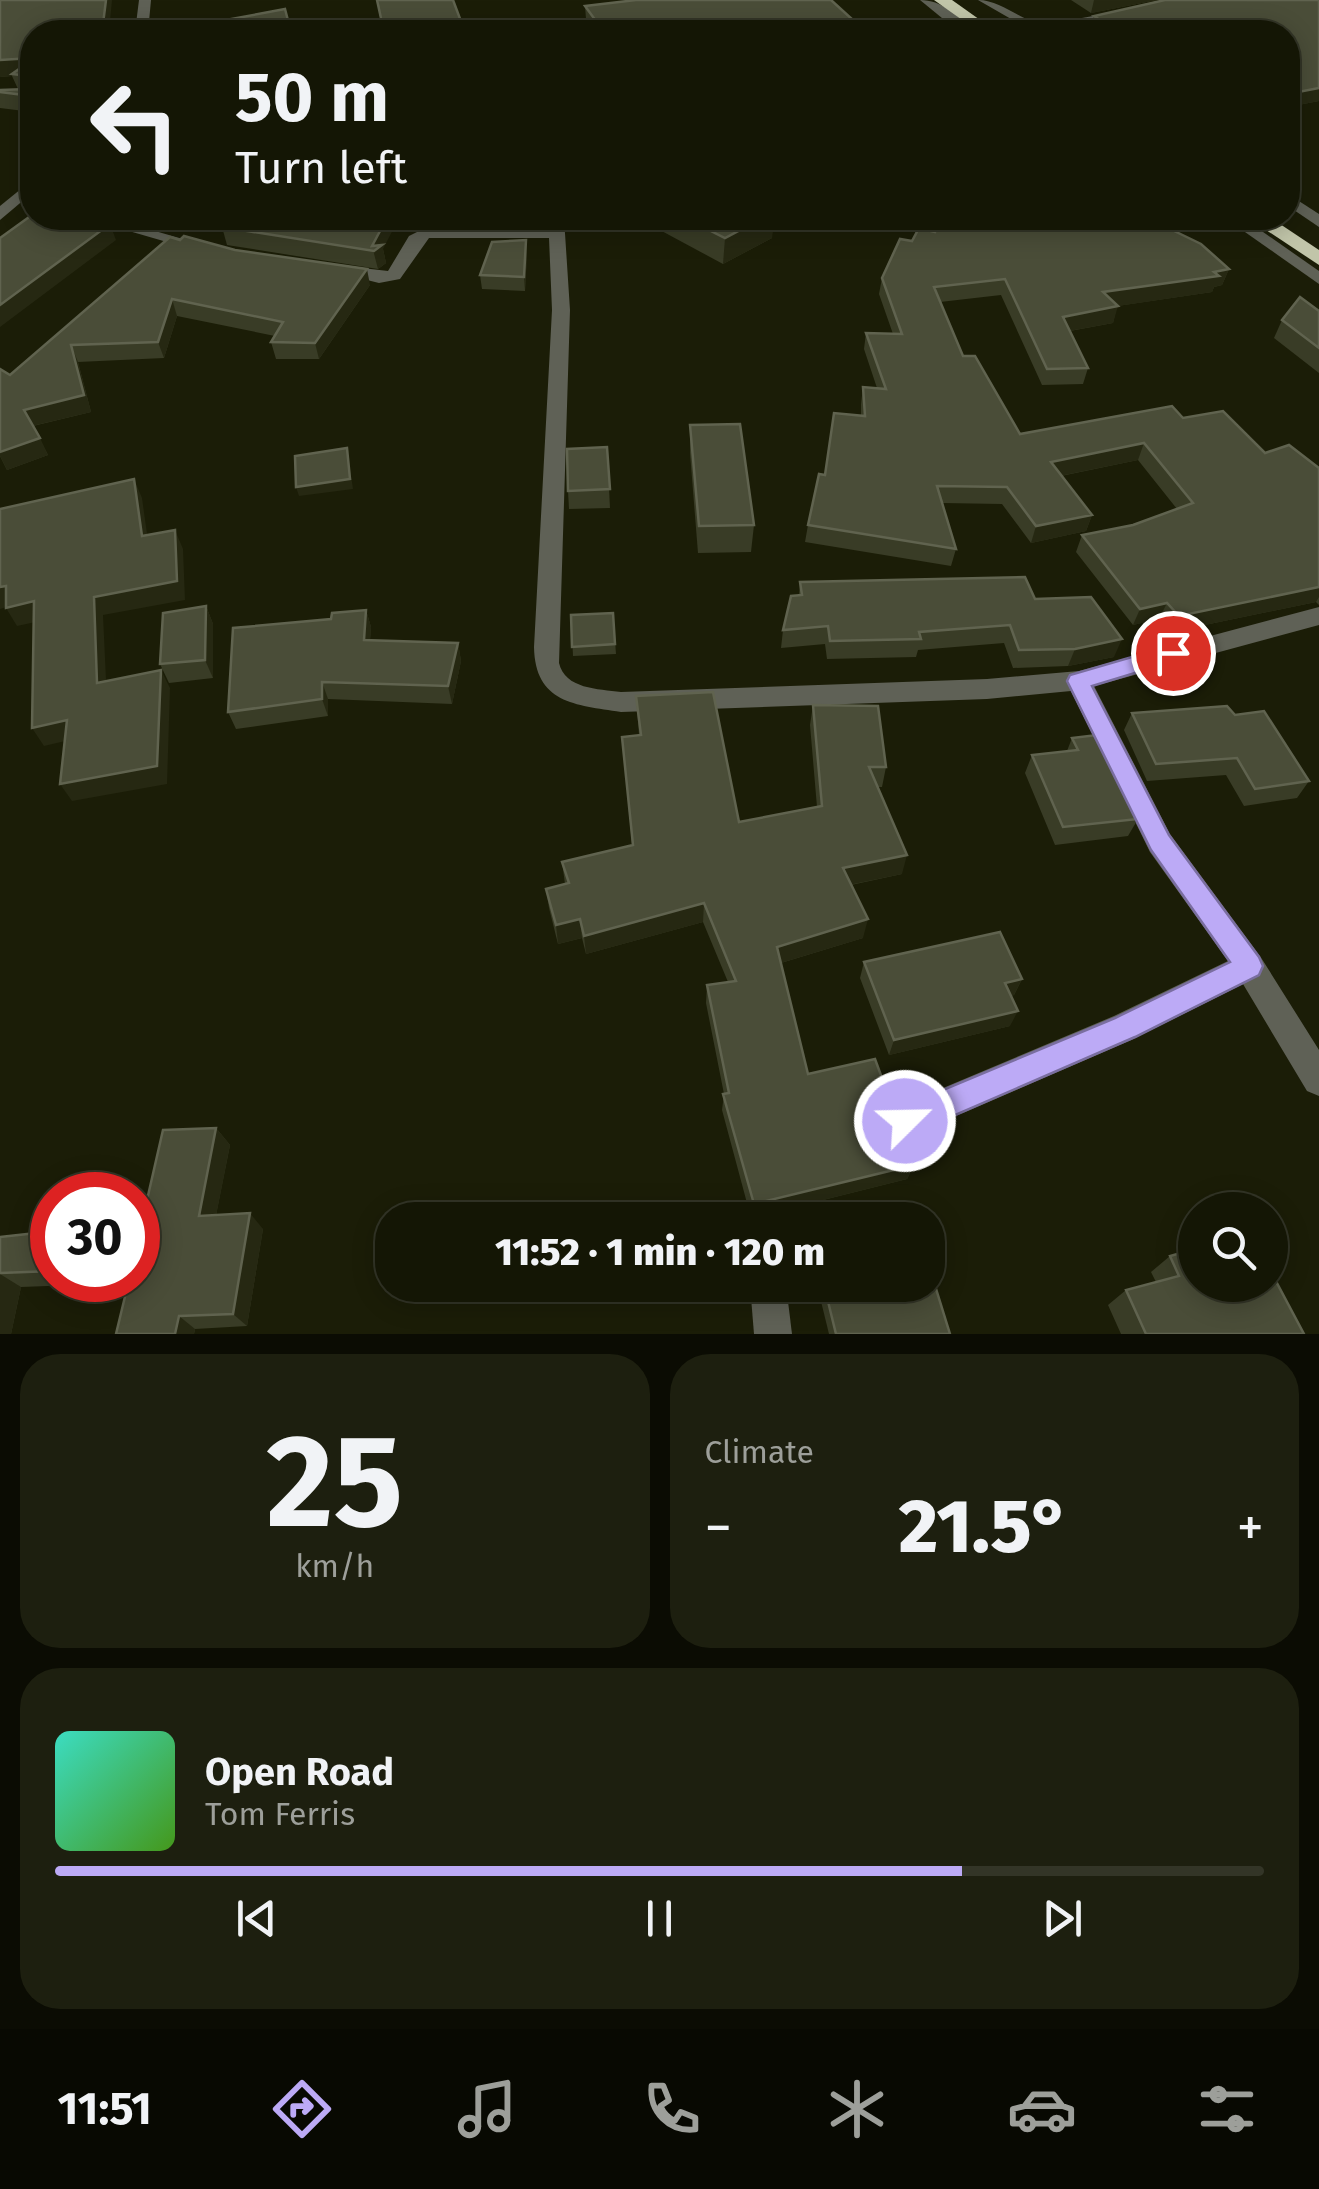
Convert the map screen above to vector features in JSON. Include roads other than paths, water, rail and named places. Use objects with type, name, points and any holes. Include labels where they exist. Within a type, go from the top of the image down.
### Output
[{"type":"highway","points":[[942,0],[971,20]]},
{"type":"highway","points":[[1276,230],[1319,259]]},
{"type":"street","points":[[926,0],[954,20]]},
{"type":"street","points":[[984,0],[1022,20]]},
{"type":"street","points":[[1092,20],[1195,0]]},
{"type":"street","points":[[138,230],[222,252]]},
{"type":"street","points":[[313,267],[387,278],[398,272],[415,240],[425,233],[474,230]]},
{"type":"street","points":[[555,230],[560,310],[546,647],[548,672],[557,683],[578,695],[621,702],[986,689],[1078,681],[1319,616]]},
{"type":"street","points":[[1250,230],[1319,278]]},
{"type":"street","points":[[1078,681],[1160,843],[1249,966],[1319,1080]]},
{"type":"street","points":[[905,1121],[1125,1027],[1249,966]]},
{"type":"street","points":[[770,1302],[773,1334]]}]
